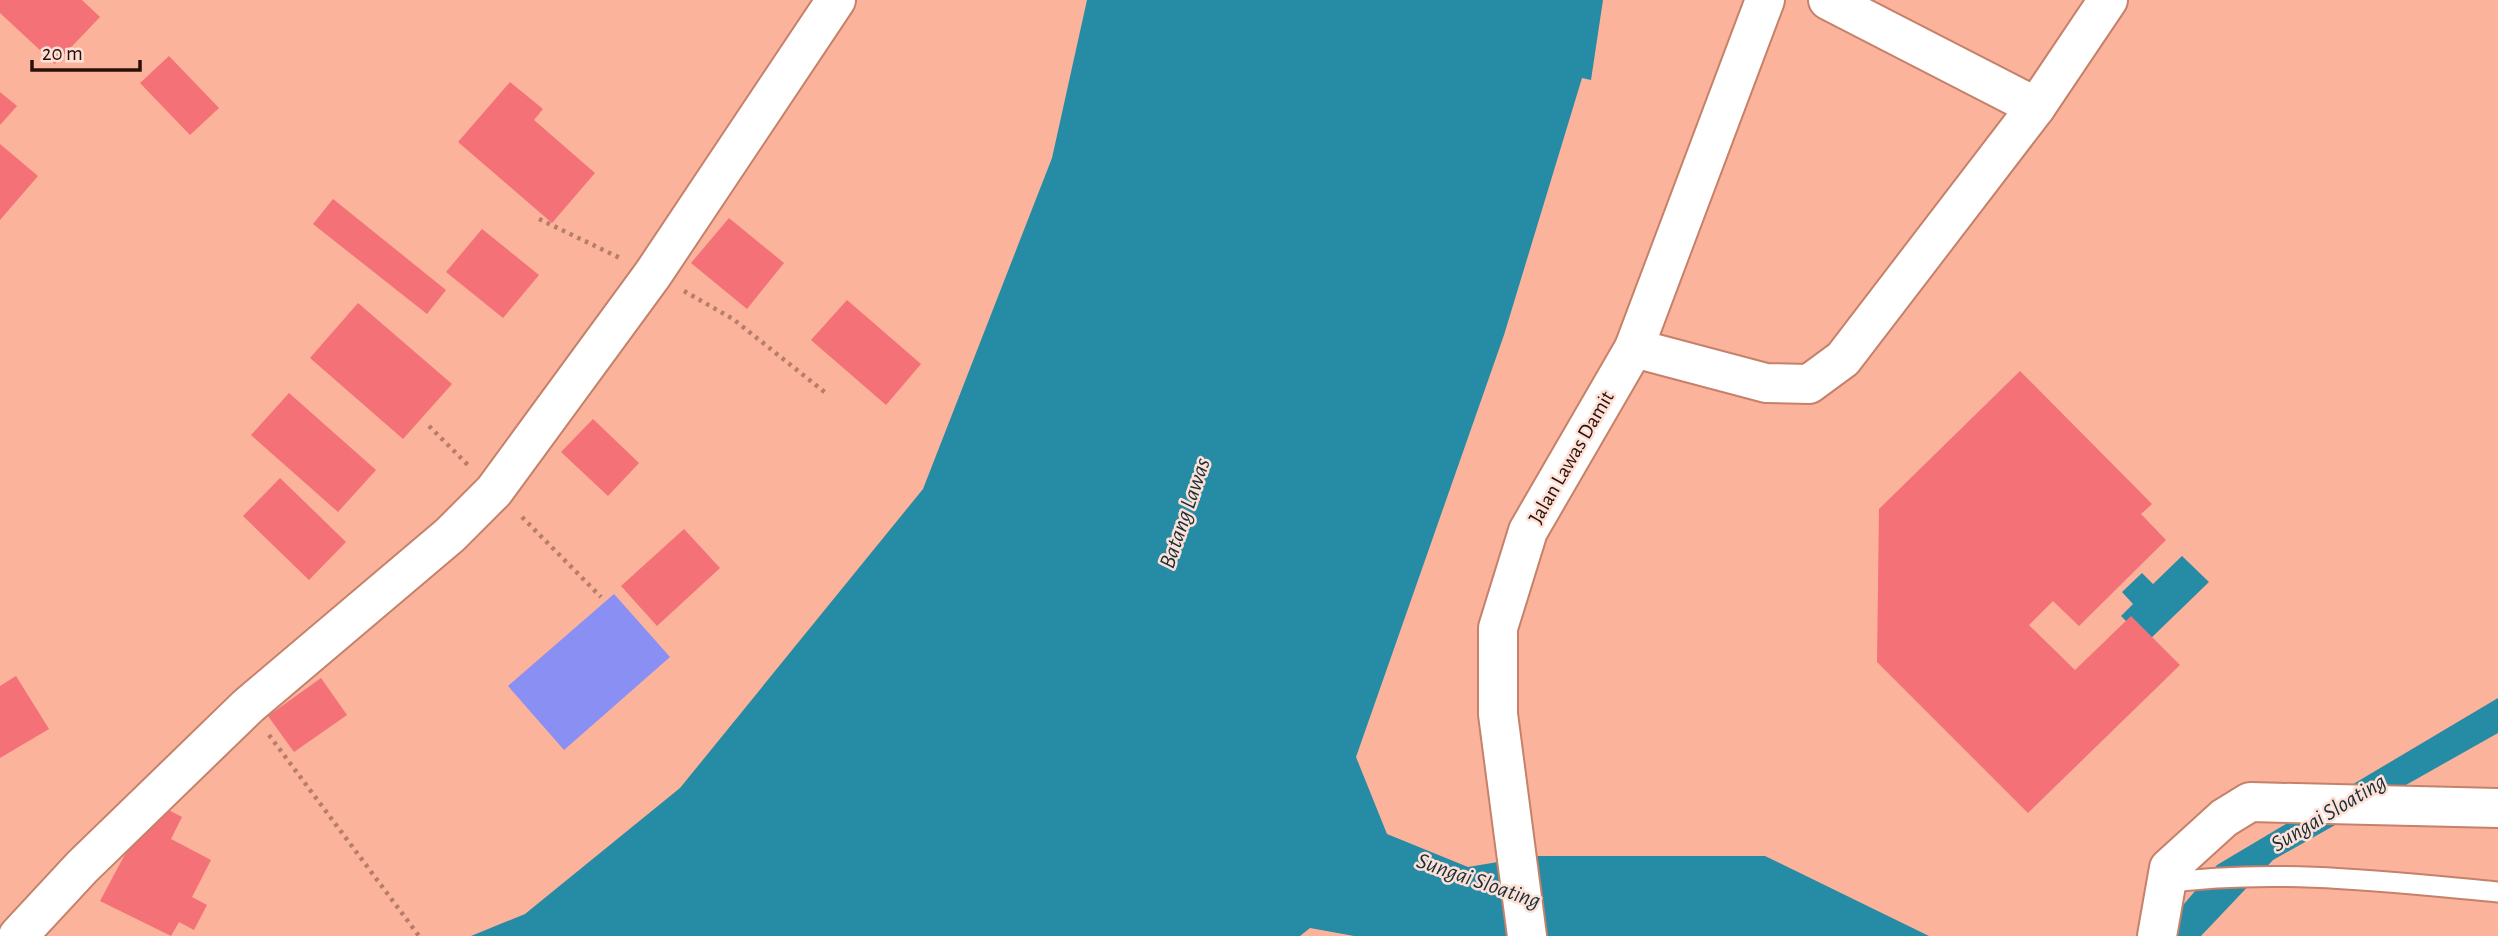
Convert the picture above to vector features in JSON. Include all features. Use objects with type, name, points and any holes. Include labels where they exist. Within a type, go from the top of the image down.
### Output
[{"type":"street","points":[[18,936],[82,867],[248,706],[440,544],[494,491],[653,274],[836,0]]},
{"type":"street","name":"Jalan Lawas Damit","points":[[1527,936],[1512,844],[1497,714],[1498,628],[1528,531],[1634,348],[1765,0]]},
{"type":"street","points":[[1828,0],[2036,107]]},
{"type":"street","points":[[1634,348],[1766,383],[1809,384],[1843,359],[2036,107],[2108,0]]},
{"type":"street","points":[[2157,936],[2169,868],[2200,838],[2250,802],[2486,807]]},
{"type":"lane","points":[[2166,884],[2225,879],[2360,879],[2498,891]]},
{"type":"path","points":[[539,219],[653,274],[733,320],[827,394]]},
{"type":"path","points":[[248,706],[419,936]]},
{"type":"shaded area","points":[[614,594],[670,657],[564,750],[508,686]]},
{"type":"water","points":[[1087,0],[1603,0],[1591,80],[1582,78],[1504,335],[1356,757],[1387,834],[1468,867],[1534,856],[1765,856],[1929,936],[1354,936],[1310,928],[1300,936],[471,936],[525,914],[680,788],[923,489],[1052,158]]},
{"type":"water","points":[[2182,556],[2209,582],[2147,642],[2121,616],[2133,604],[2122,592],[2142,573],[2153,584]]},
{"type":"water","name":"Sungai Sloating","points":[[2498,698],[2498,733],[2273,860],[2201,936],[2157,936],[2217,865]]},
{"type":"building","points":[[0,0],[82,0],[100,17],[55,64],[0,13]]},
{"type":"building","points":[[169,56],[219,108],[190,135],[140,83]]},
{"type":"building","points":[[510,82],[543,109],[534,120],[595,173],[552,223],[458,142]]},
{"type":"building","points":[[0,92],[17,106],[0,125]]},
{"type":"building","points":[[0,144],[38,176],[0,220]]},
{"type":"building","points":[[333,199],[446,290],[427,314],[313,224]]},
{"type":"building","points":[[729,218],[784,263],[747,309],[691,263]]},
{"type":"building","points":[[482,229],[539,275],[503,318],[446,272]]},
{"type":"building","points":[[847,300],[921,364],[886,405],[811,340]]},
{"type":"building","points":[[358,303],[452,384],[403,439],[310,358]]},
{"type":"building","points":[[2020,371],[2152,504],[2141,514],[2166,540],[2079,626],[2053,601],[2029,625],[2075,670],[2131,616],[2180,665],[2028,813],[1877,662],[1879,509]]},
{"type":"building","points":[[289,393],[376,470],[338,512],[251,435]]},
{"type":"building","points":[[593,419],[639,463],[608,496],[561,452]]},
{"type":"building","points":[[280,478],[346,542],[309,580],[243,516]]},
{"type":"building","points":[[684,529],[720,568],[657,626],[621,586]]},
{"type":"building","points":[[16,676],[49,729],[0,758],[0,686]]},
{"type":"building","points":[[321,678],[347,715],[294,752],[268,716]]},
{"type":"building","points":[[153,802],[182,817],[171,839],[211,860],[192,897],[207,905],[194,930],[179,922],[171,936],[100,901]]},
{"type":"water label","name":"Batang Lawas","points":[[1184,513]]}]
